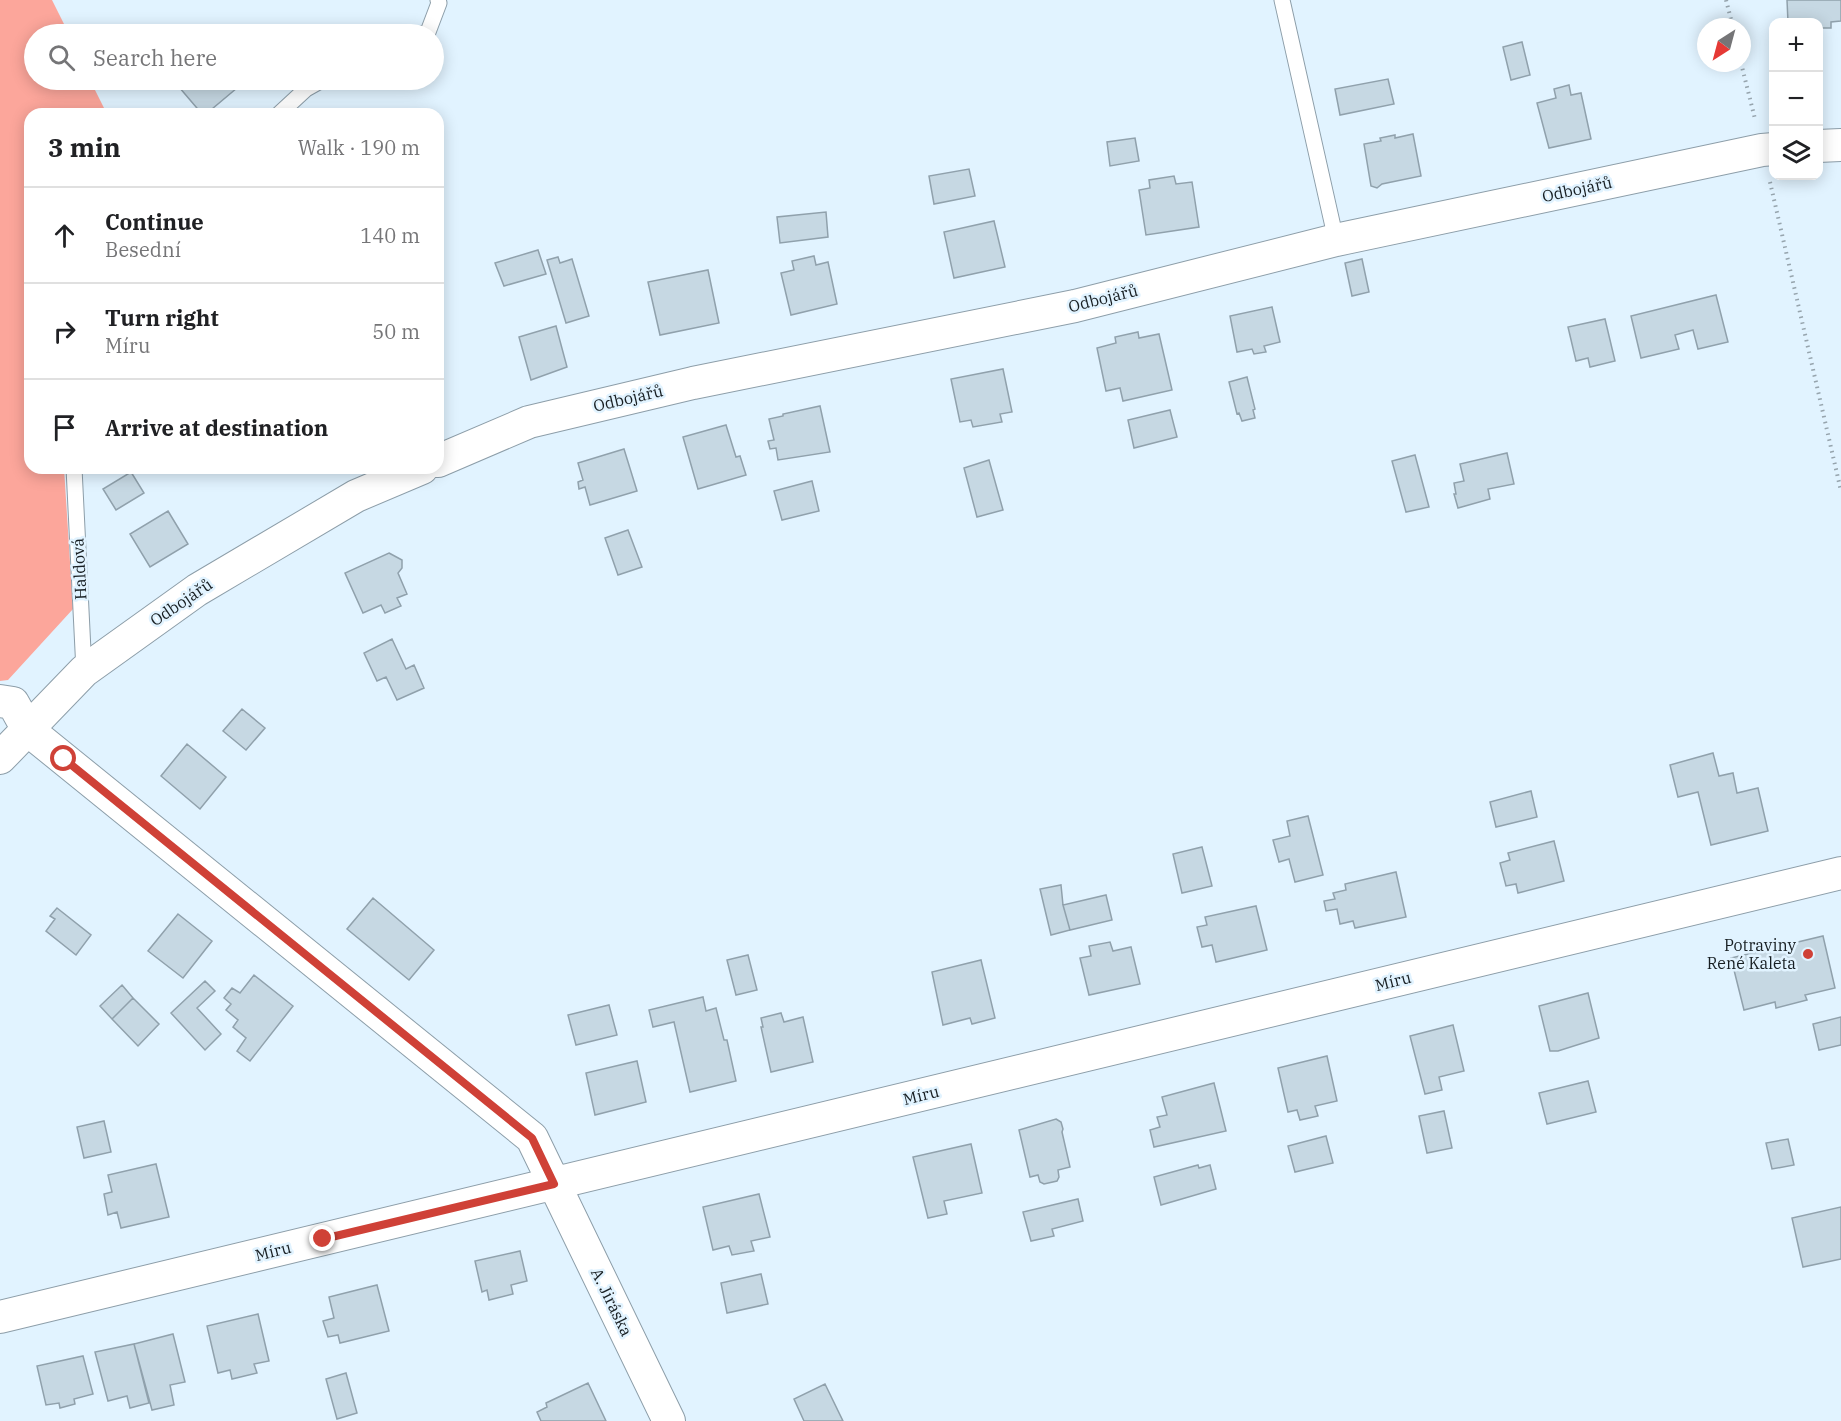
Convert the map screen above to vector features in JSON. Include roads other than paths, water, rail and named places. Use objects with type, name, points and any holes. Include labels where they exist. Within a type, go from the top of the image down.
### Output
[{"type":"street","points":[[1823,146],[1841,144]]},
{"type":"street","name":"Odbojářů","points":[[444,458],[529,422],[693,383],[1075,306],[1336,240],[1768,150]]},
{"type":"street","name":"Odbojářů","points":[[0,758],[84,671],[197,590],[356,496],[408,474]]},
{"type":"street","points":[[0,701],[13,702],[28,730]]},
{"type":"street","name":"A. Jiráska","points":[[28,730],[532,1138],[669,1421]]},
{"type":"street","name":"Míru","points":[[0,1317],[1841,873]]},
{"type":"lane","points":[[1282,0],[1336,240]]},
{"type":"lane","points":[[431,24],[438,2]]},
{"type":"lane","points":[[285,108],[305,90]]},
{"type":"lane","name":"Haldová","points":[[74,474],[84,671]]},
{"type":"place","name":"Potraviny René Kaleta","points":[[1808,954]]}]
